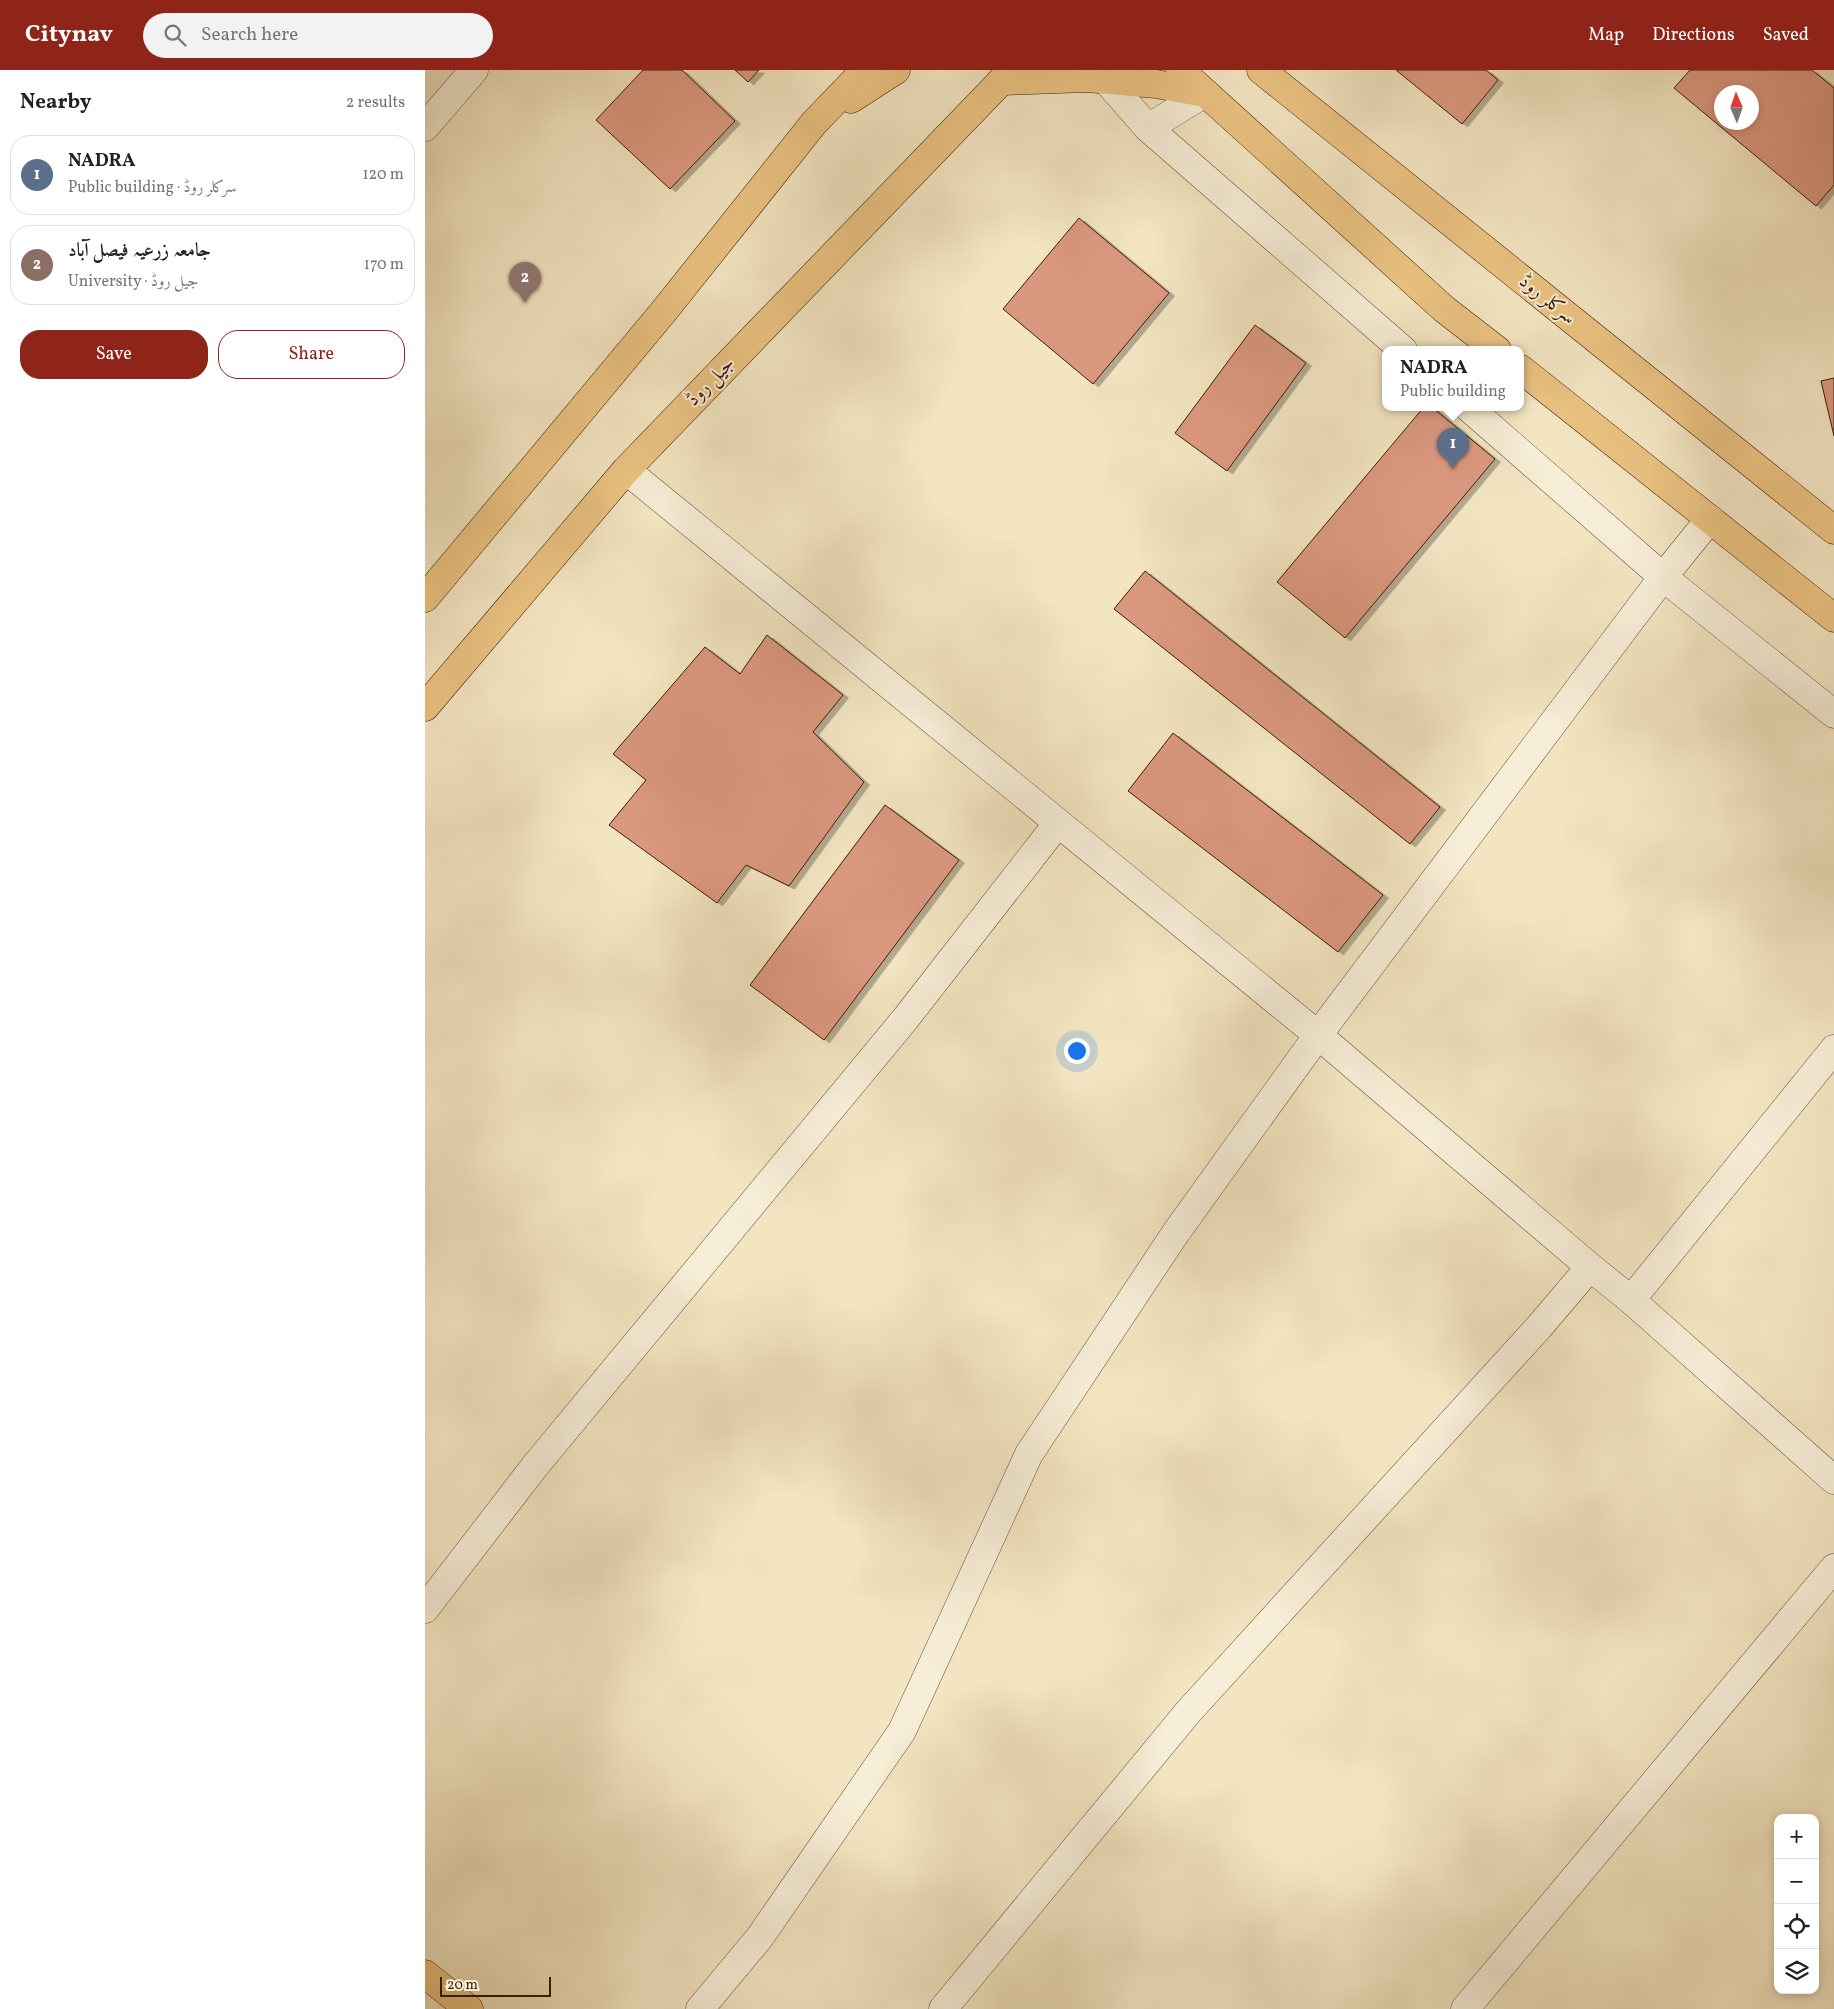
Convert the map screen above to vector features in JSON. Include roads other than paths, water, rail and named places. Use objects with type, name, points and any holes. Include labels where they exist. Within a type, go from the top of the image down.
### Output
[{"type":"main road","points":[[425,598],[664,311],[814,123],[865,70]]},
{"type":"main road","points":[[814,123],[896,70]]},
{"type":"main road","points":[[1180,70],[1444,309],[1492,346]]},
{"type":"main road","name":"سرکلر روڈ","points":[[1261,70],[1834,530]]},
{"type":"main road","points":[[1006,76],[1087,78],[1156,84],[1205,93]]},
{"type":"main road","name":"جیل روڈ","points":[[425,707],[626,470],[1006,76]]},
{"type":"main road","points":[[1524,371],[1834,618]]},
{"type":"main road","points":[[425,1974],[469,2009]]},
{"type":"street","points":[[425,127],[474,70]]},
{"type":"street","points":[[1106,80],[1148,128],[1398,346]]},
{"type":"street","points":[[1148,128],[1205,93]]},
{"type":"street","points":[[1472,411],[1663,577],[1834,714]]},
{"type":"street","points":[[626,470],[1318,1035],[1631,1300],[1834,1480]]},
{"type":"street","points":[[700,2009],[760,1938],[902,1730],[1029,1454],[1175,1234],[1318,1035],[1663,577],[1710,520]]},
{"type":"street","points":[[425,1609],[535,1466],[905,1018],[1058,823]]},
{"type":"street","points":[[1631,1300],[1834,1049]]},
{"type":"street","points":[[943,2009],[1189,1711],[1539,1326],[1590,1267]]},
{"type":"street","points":[[1465,2009],[1834,1568]]},
{"type":"place","name":"جامعہ زرعیہ فیصل آباد","points":[[525,303]]},
{"type":"place","name":"NADRA","points":[[1453,469]]}]
